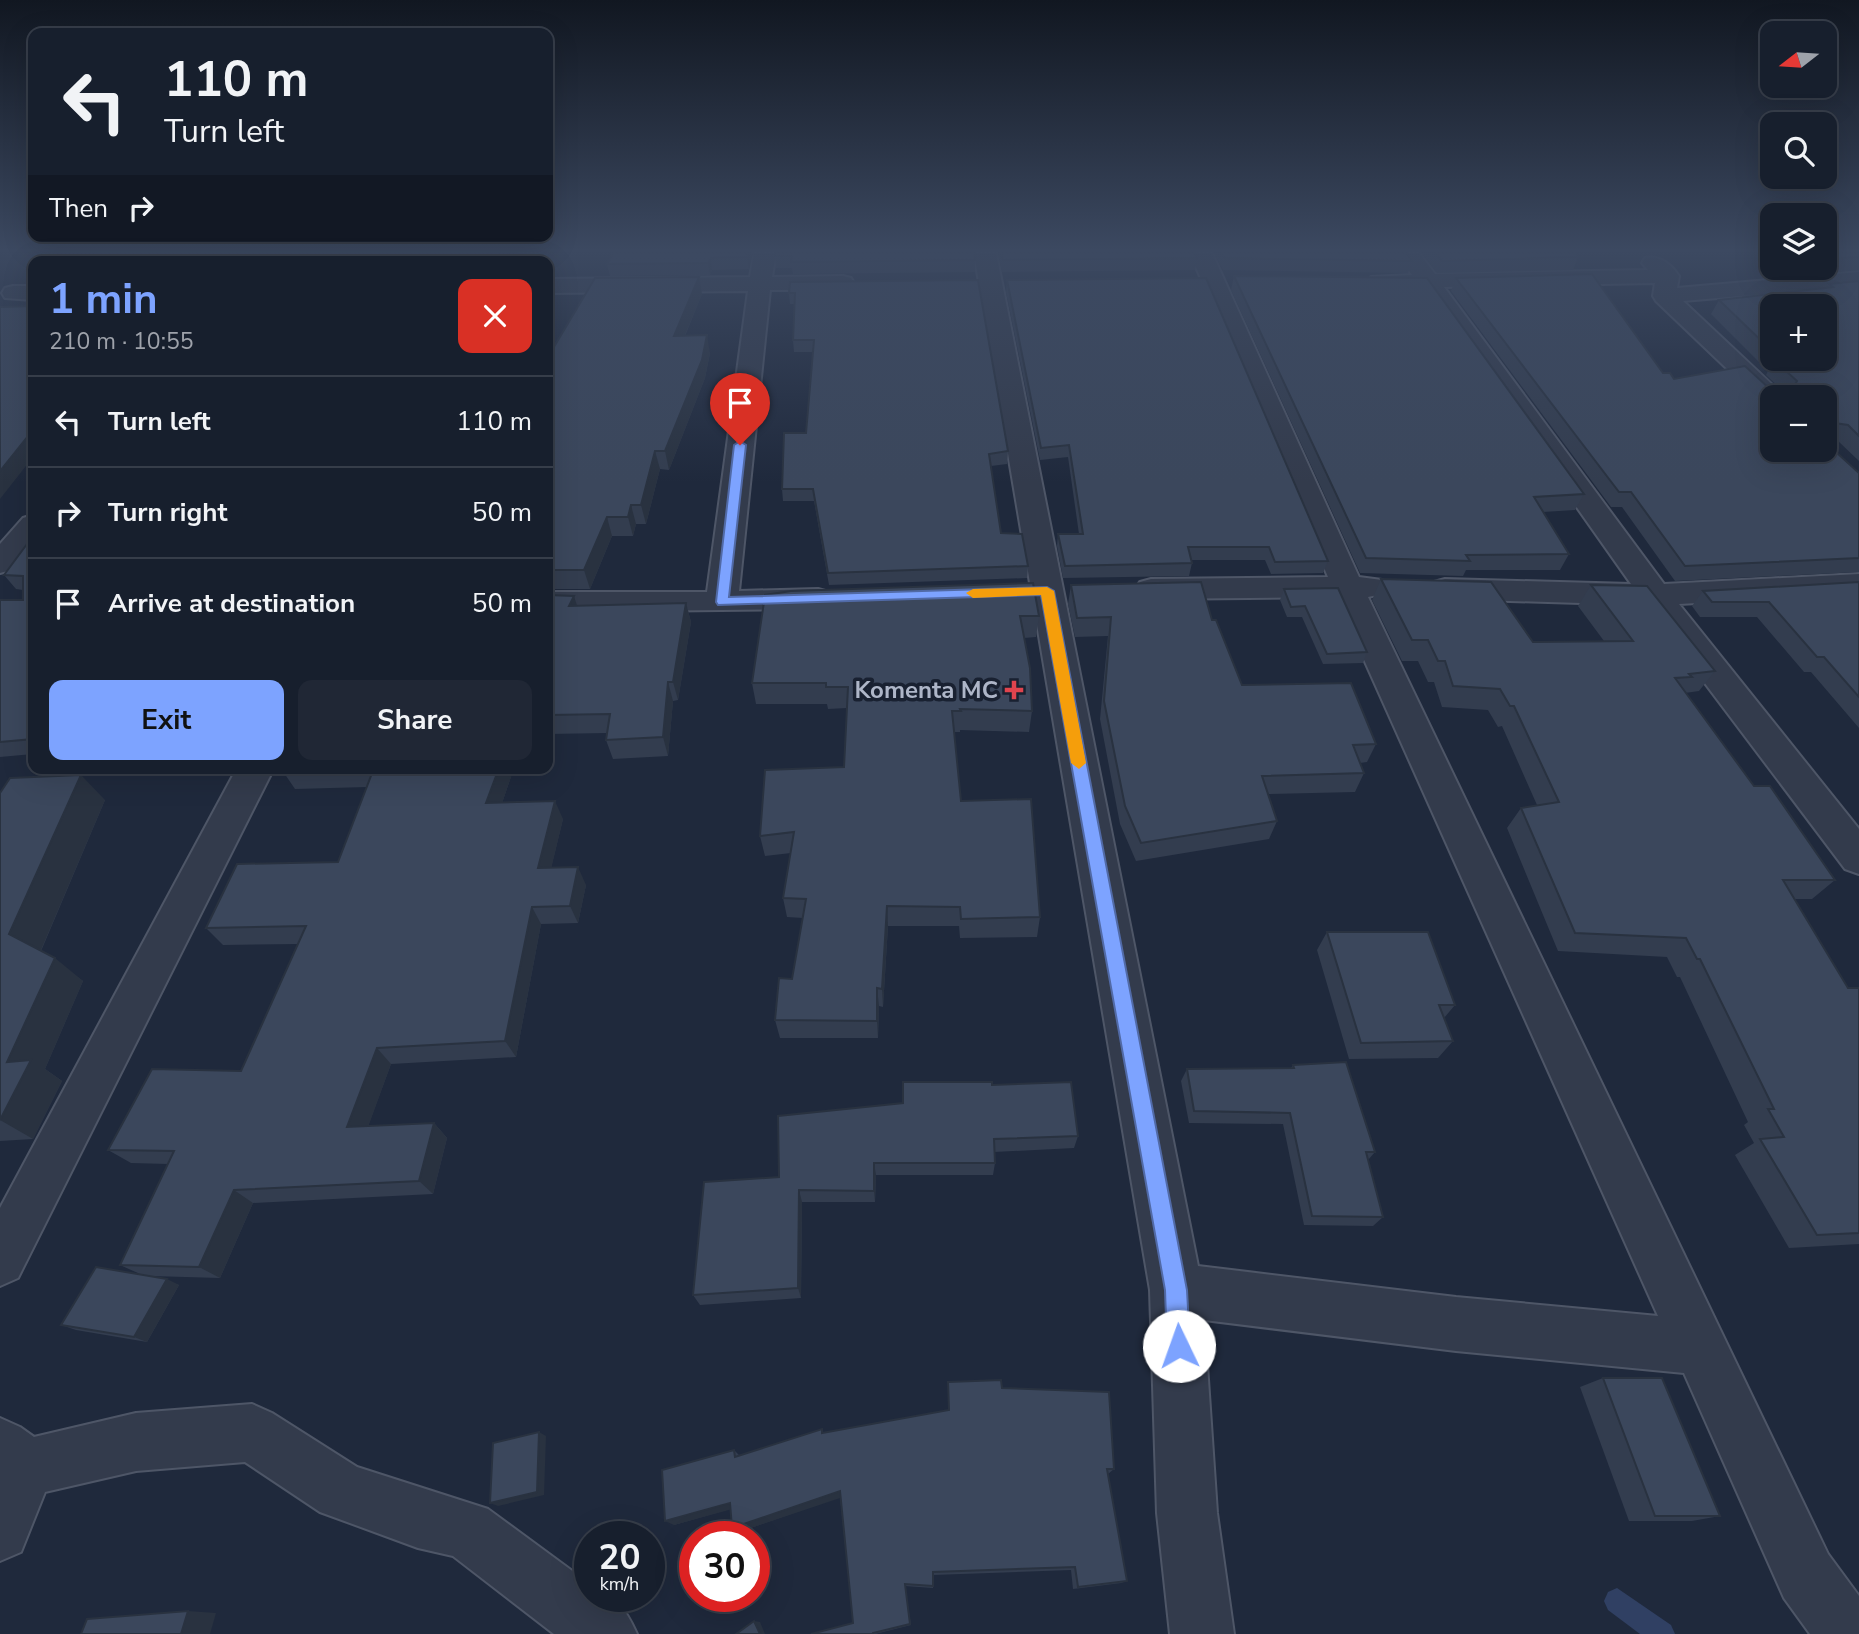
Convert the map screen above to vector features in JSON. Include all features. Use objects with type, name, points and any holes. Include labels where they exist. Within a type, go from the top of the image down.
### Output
[{"type":"street","points":[[722,602],[753,329]]},
{"type":"street","points":[[999,329],[1176,1290],[1187,1513],[1202,1634]]},
{"type":"street","points":[[1234,329],[1347,586],[1806,1576],[1848,1634]]},
{"type":"street","points":[[1464,329],[1655,595],[1859,858]]},
{"type":"street","points":[[1707,329],[1760,385]]},
{"type":"street","points":[[0,563],[28,530]]},
{"type":"street","points":[[1115,590],[1347,586],[1655,595],[1859,584]]},
{"type":"street","points":[[553,602],[722,602],[844,598]]},
{"type":"street","points":[[0,1260],[253,774]]},
{"type":"street","points":[[1176,1290],[1456,1324],[1699,1347]]},
{"type":"street","points":[[0,1531],[13,1457],[136,1442],[252,1433],[341,1491],[418,1518],[467,1530],[606,1634]]},
{"type":"building","points":[[0,329],[28,329],[28,436],[0,471]]},
{"type":"building","points":[[565,329],[677,329],[674,336],[707,335],[702,360],[665,451],[655,451],[641,505],[631,505],[628,517],[607,517],[584,570],[553,570],[553,349]]},
{"type":"building","points":[[793,329],[987,329],[1008,451],[989,454],[1001,533],[1022,534],[1028,566],[828,573],[813,489],[782,489],[784,433],[806,433],[814,340],[793,340]]},
{"type":"building","points":[[1017,329],[1228,329],[1328,561],[1275,562],[1269,547],[1188,547],[1192,563],[1065,566],[1058,534],[1083,534],[1069,445],[1041,448]]},
{"type":"building","points":[[1259,329],[1464,329],[1584,494],[1534,497],[1569,554],[1466,555],[1470,561],[1366,558]]},
{"type":"building","points":[[1495,329],[1632,329],[1663,373],[1670,373],[1674,379],[1745,366],[1766,385],[1760,385],[1760,462],[1837,462],[1837,453],[1859,473],[1859,558],[1685,566],[1631,492],[1619,492]]},
{"type":"building","points":[[1749,329],[1760,329],[1760,339]]},
{"type":"building","points":[[1837,329],[1859,329],[1859,436],[1848,425],[1837,423],[1837,385],[1795,385],[1797,381],[1786,371],[1837,371]]},
{"type":"building","points":[[28,543],[28,739],[0,742],[0,600],[23,600],[23,576],[4,575]]},
{"type":"building","points":[[1381,579],[1491,582],[1533,642],[1633,641],[1591,585],[1647,586],[1715,671],[1675,678],[1754,786],[1770,786],[1835,880],[1783,880],[1848,988],[1859,988],[1859,1233],[1817,1235],[1760,1139],[1784,1137],[1768,1109],[1774,1109],[1700,959],[1697,959],[1686,938],[1575,933],[1521,808],[1559,802],[1514,706],[1510,706],[1500,689],[1453,686],[1445,661],[1438,661],[1428,640],[1412,640]]},
{"type":"building","points":[[1201,582],[1212,620],[1216,620],[1242,685],[1351,683],[1376,744],[1353,745],[1364,773],[1262,776],[1277,821],[1141,843],[1125,806],[1104,701],[1111,617],[1077,618],[1071,585]]},
{"type":"building","points":[[1859,582],[1859,697],[1824,657],[1817,657],[1769,602],[1712,602],[1703,591]]},
{"type":"building","points":[[1033,583],[1039,616],[1020,616],[1030,668],[1032,711],[952,711],[961,801],[1031,799],[1040,917],[961,919],[960,907],[887,906],[882,989],[877,988],[877,1021],[775,1020],[779,978],[792,979],[806,899],[783,898],[794,832],[760,836],[765,770],[844,767],[848,687],[826,687],[826,683],[752,683],[765,595],[791,591]]},
{"type":"building","points":[[1338,588],[1367,652],[1327,654],[1305,606],[1291,607],[1284,589]]},
{"type":"building","points":[[553,595],[574,596],[569,606],[686,603],[673,682],[668,682],[663,737],[606,740],[610,714],[553,715]]},
{"type":"building","points":[[372,774],[497,774],[486,803],[555,801],[538,868],[578,867],[570,906],[532,907],[505,1041],[377,1048],[347,1127],[434,1123],[419,1181],[234,1190],[199,1267],[120,1265],[174,1151],[108,1150],[152,1069],[241,1071],[306,926],[206,928],[237,864],[338,862]]},
{"type":"building","points":[[81,775],[9,934],[55,958],[7,1062],[31,1060],[0,1120],[0,793],[10,778]]},
{"type":"building","points":[[1327,932],[1428,932],[1455,1005],[1439,1005],[1453,1041],[1361,1043]]},
{"type":"building","points":[[1346,1062],[1375,1152],[1366,1152],[1383,1217],[1312,1216],[1290,1113],[1194,1111],[1187,1069],[1294,1068],[1293,1065]]},
{"type":"building","points":[[903,1082],[992,1082],[992,1085],[1071,1082],[1078,1136],[994,1139],[995,1163],[874,1163],[874,1191],[799,1190],[798,1288],[693,1295],[704,1182],[779,1177],[778,1116],[903,1103]]},
{"type":"building","points":[[96,1267],[167,1279],[134,1337],[61,1325]]},
{"type":"building","points":[[1603,1378],[1662,1378],[1720,1516],[1655,1516]]},
{"type":"building","points":[[1001,1380],[1002,1388],[1109,1392],[1114,1469],[1107,1469],[1127,1581],[1078,1587],[1075,1567],[933,1572],[933,1586],[905,1584],[910,1624],[873,1634],[811,1634],[853,1623],[840,1491],[752,1521],[731,1521],[730,1503],[665,1521],[662,1470],[734,1450],[735,1457],[822,1429],[822,1433],[949,1410],[948,1382]]},
{"type":"building","points":[[539,1432],[537,1492],[490,1503],[493,1443]]},
{"type":"building","points":[[188,1611],[181,1634],[81,1634],[87,1619]]},
{"type":"building","points":[[754,1621],[760,1634],[736,1634]]},
{"type":"waterway","points":[[1617,1601],[1662,1634]]},
{"type":"slow traffic","points":[[973,593],[1047,591],[1079,763]]},
{"type":"place","name":"Komenta MC","points":[[1014,690]]},
{"type":"route","points":[[740,445],[722,602],[1047,591],[1176,1290],[1179,1346]]}]
